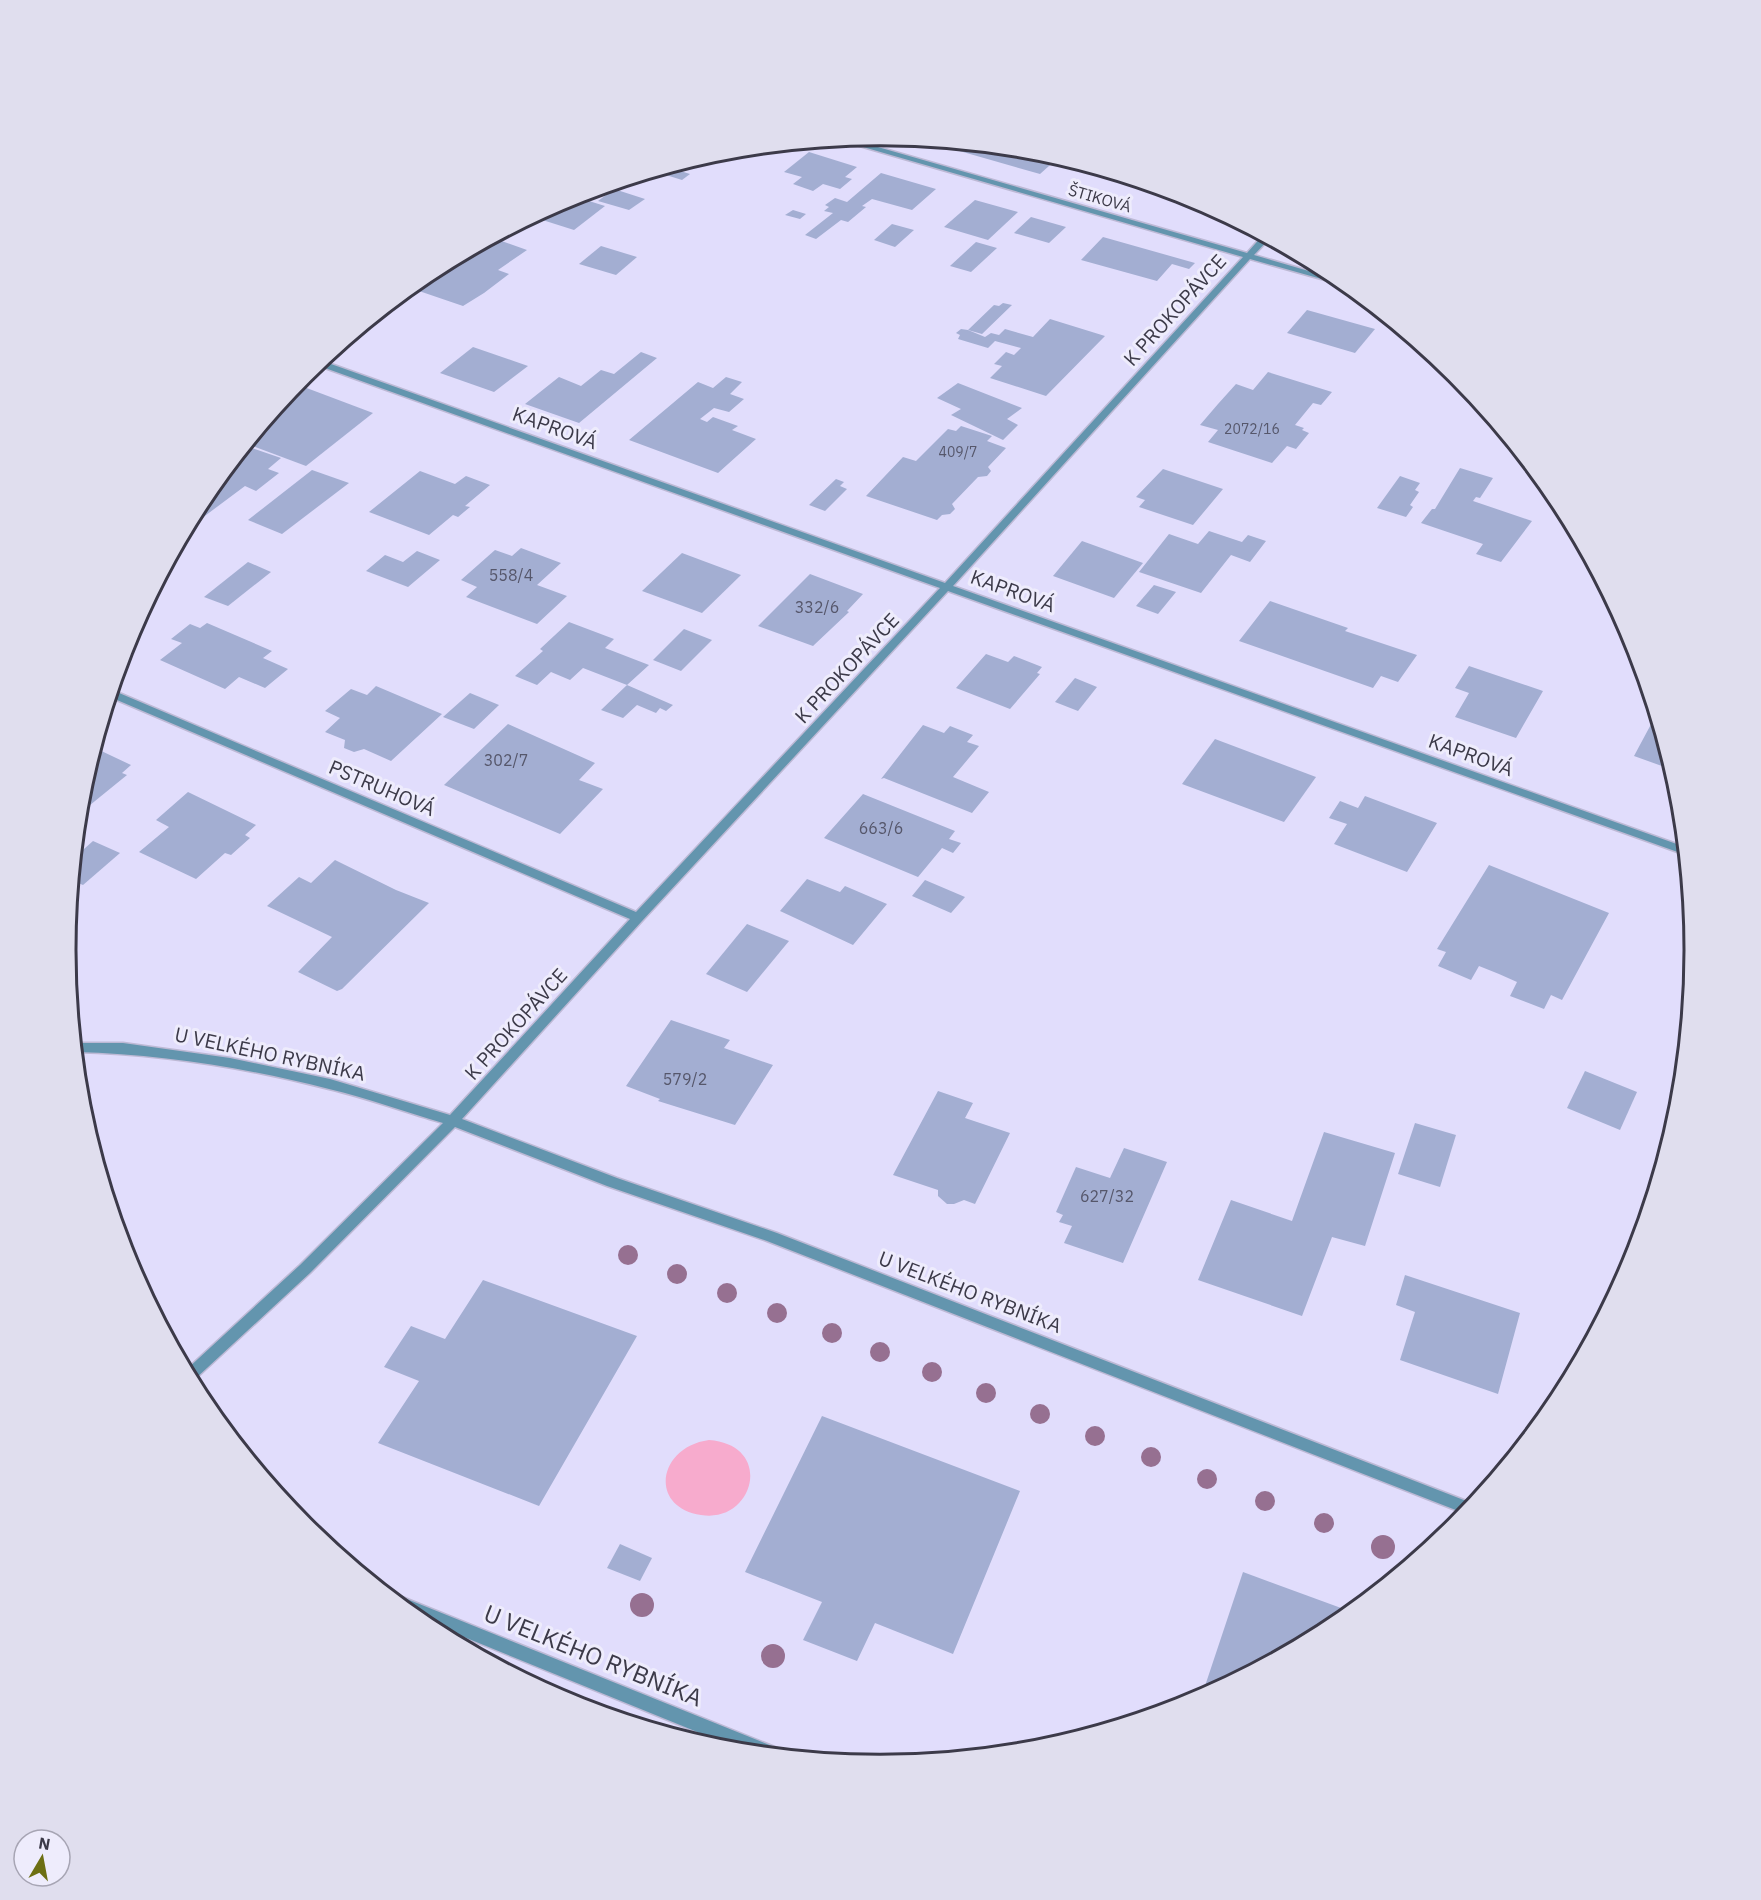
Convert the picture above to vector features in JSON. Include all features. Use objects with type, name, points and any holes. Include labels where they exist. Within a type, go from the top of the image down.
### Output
[{"type":"street","name":"ŠTIKOVÁ","points":[[869,146],[1320,277]]},
{"type":"street","name":"K PROKOPÁVCE","points":[[453,1122],[638,918],[948,586],[1261,242]]},
{"type":"street","name":"KAPROVÁ","points":[[328,366],[1678,849]]},
{"type":"street","name":"PSTRUHOVÁ","points":[[118,696],[638,918]]},
{"type":"street","name":"U VELKÉHO RYBNÍKA","points":[[82,1047],[123,1048],[230,1063],[343,1087],[453,1122],[612,1182],[771,1237],[1461,1506]]},
{"type":"street","points":[[195,1370],[305,1269],[453,1122]]},
{"type":"street","name":"U VELKÉHO RYBNÍKA","points":[[427,1614],[740,1742]]},
{"type":"shaded area","points":[[709,1440],[730,1445],[743,1455],[749,1468],[750,1483],[744,1497],[734,1508],[719,1515],[701,1515],[684,1510],[673,1501],[667,1490],[666,1477],[670,1465],[679,1454],[692,1445]]},
{"type":"building","points":[[957,150],[1051,164],[1040,174]]},
{"type":"building","points":[[809,152],[857,167],[845,177],[852,179],[840,189],[823,184],[813,191],[793,184],[802,177],[784,172]]},
{"type":"building","points":[[681,171],[690,174],[682,180],[666,175]]},
{"type":"building","points":[[881,173],[936,189],[912,210],[872,199],[862,206],[866,207],[848,222],[841,220],[816,239],[805,235],[833,213],[824,211],[829,207],[825,205],[835,198],[847,202]]},
{"type":"building","points":[[618,190],[645,199],[629,210],[598,201]]},
{"type":"building","points":[[975,200],[1018,212],[988,240],[944,227]]},
{"type":"building","points":[[589,201],[605,206],[574,230],[544,220]]},
{"type":"building","points":[[793,210],[806,214],[800,219],[785,215]]},
{"type":"building","points":[[1031,217],[1066,227],[1049,243],[1014,233]]},
{"type":"building","points":[[892,224],[914,230],[895,247],[874,240]]},
{"type":"building","points":[[1103,237],[1195,263],[1189,269],[1172,264],[1157,281],[1081,260]]},
{"type":"building","points":[[502,241],[527,250],[498,270],[509,274],[463,306],[420,291]]},
{"type":"building","points":[[976,242],[997,248],[971,272],[950,266]]},
{"type":"building","points":[[601,246],[637,257],[616,275],[579,264]]},
{"type":"building","points":[[1003,303],[1012,305],[982,334],[968,330],[994,305],[999,306]]},
{"type":"building","points":[[1307,310],[1375,329],[1355,353],[1287,333]]},
{"type":"building","points":[[1050,319],[1105,336],[1046,396],[990,378],[1002,366],[994,364],[1006,352],[1014,355],[1021,348],[995,341],[988,348],[958,339],[960,335],[956,333],[961,329],[985,337],[991,333],[999,335],[1005,329],[1033,337]]},
{"type":"building","points":[[473,347],[528,366],[494,392],[440,373]]},
{"type":"building","points":[[641,352],[657,358],[579,423],[525,404],[559,377],[581,386],[601,370],[614,374]]},
{"type":"building","points":[[1268,372],[1332,392],[1321,405],[1313,403],[1295,425],[1304,428],[1302,430],[1309,433],[1296,449],[1287,446],[1272,463],[1208,442],[1218,430],[1200,425],[1236,384],[1253,390]]},
{"type":"building","points":[[726,377],[742,382],[730,394],[744,399],[729,412],[714,408],[700,419],[707,422],[713,417],[738,426],[732,430],[756,439],[718,473],[629,440],[698,382],[713,388]]},
{"type":"building","points":[[958,383],[1022,408],[1007,419],[1018,425],[1003,440],[951,415],[961,409],[937,398]]},
{"type":"building","points":[[306,388],[373,413],[306,466],[254,447]]},
{"type":"building","points":[[961,426],[992,436],[987,441],[1006,448],[988,467],[991,471],[987,476],[978,477],[952,504],[955,509],[950,514],[942,515],[937,520],[866,496],[903,457],[916,461],[948,429],[956,431]]},
{"type":"building","points":[[253,448],[281,458],[268,469],[279,473],[256,491],[245,486],[203,517]]},
{"type":"building","points":[[1460,468],[1493,478],[1480,498],[1476,497],[1473,501],[1532,521],[1501,562],[1476,554],[1483,544],[1421,523],[1432,509],[1435,509]]},
{"type":"building","points":[[1163,469],[1223,489],[1193,525],[1139,507],[1145,500],[1136,497]]},
{"type":"building","points":[[312,470],[349,483],[282,534],[248,520]]},
{"type":"building","points":[[420,471],[455,484],[466,476],[490,485],[465,506],[470,507],[458,517],[453,515],[429,535],[369,512]]},
{"type":"building","points":[[1400,476],[1420,483],[1415,490],[1419,492],[1410,505],[1413,507],[1406,517],[1377,508]]},
{"type":"building","points":[[836,479],[844,482],[840,486],[847,489],[825,511],[809,505]]},
{"type":"building","points":[[1209,531],[1242,542],[1248,535],[1266,541],[1250,562],[1231,555],[1201,593],[1139,572],[1169,534],[1198,544]]},
{"type":"building","points":[[1082,541],[1143,563],[1114,598],[1053,576]]},
{"type":"building","points":[[521,548],[561,563],[537,585],[567,596],[537,624],[466,597],[477,587],[461,580],[495,550],[512,556]]},
{"type":"building","points":[[417,551],[440,560],[408,587],[366,571],[385,555],[403,562]]},
{"type":"building","points":[[682,553],[741,575],[702,613],[642,591]]},
{"type":"building","points":[[248,562],[271,572],[228,606],[204,597]]},
{"type":"building","points":[[810,574],[863,594],[847,611],[849,612],[813,646],[758,626]]},
{"type":"building","points":[[1154,585],[1176,592],[1158,614],[1136,606]]},
{"type":"building","points":[[1270,601],[1348,628],[1345,631],[1417,655],[1398,682],[1381,676],[1373,688],[1239,641]]},
{"type":"building","points":[[569,622],[614,639],[605,648],[649,665],[627,685],[583,668],[570,680],[551,672],[537,685],[515,676],[543,651],[540,649]]},
{"type":"building","points":[[207,623],[272,651],[263,658],[288,669],[265,688],[239,677],[225,689],[160,660],[182,643],[171,639],[190,624],[200,628]]},
{"type":"building","points":[[684,629],[712,640],[681,671],[653,660]]},
{"type":"building","points":[[986,654],[1008,662],[1014,656],[1042,667],[1037,673],[1040,674],[1010,709],[956,688]]},
{"type":"building","points":[[1469,666],[1543,691],[1516,738],[1455,717],[1469,693],[1455,688]]},
{"type":"building","points":[[1075,678],[1097,687],[1078,711],[1055,702]]},
{"type":"building","points":[[627,685],[673,705],[666,711],[660,708],[656,713],[637,705],[623,718],[601,710]]},
{"type":"building","points":[[376,686],[442,714],[391,761],[364,749],[354,752],[344,748],[345,740],[325,732],[340,718],[325,711],[351,689],[367,695]]},
{"type":"building","points":[[470,693],[499,705],[474,729],[443,717]]},
{"type":"building","points":[[1651,723],[1663,766],[1634,756]]},
{"type":"building","points":[[508,724],[595,763],[579,780],[603,789],[560,834],[444,785]]},
{"type":"building","points":[[923,725],[944,733],[950,726],[973,735],[967,742],[979,746],[953,777],[989,792],[972,813],[884,778],[881,779]]},
{"type":"building","points":[[1215,739],[1316,777],[1284,822],[1182,784]]},
{"type":"building","points":[[102,751],[131,765],[122,773],[127,775],[90,805]]},
{"type":"building","points":[[188,792],[256,825],[245,835],[250,838],[231,855],[225,853],[196,879],[139,852],[169,827],[156,820]]},
{"type":"building","points":[[863,794],[955,831],[949,839],[961,843],[953,853],[942,848],[918,877],[824,838]]},
{"type":"building","points":[[1365,796],[1437,823],[1407,872],[1334,844],[1347,824],[1329,818],[1340,801],[1358,808]]},
{"type":"building","points":[[93,841],[120,853],[83,885],[79,884],[82,850]]},
{"type":"building","points":[[335,860],[396,890],[429,903],[342,989],[337,991],[298,972],[332,937],[267,906],[299,877],[311,883]]},
{"type":"building","points":[[1489,865],[1609,913],[1562,1000],[1551,995],[1544,1009],[1510,996],[1517,982],[1499,974],[1479,966],[1471,980],[1438,966],[1446,952],[1437,949]]},
{"type":"building","points":[[807,879],[840,892],[845,886],[887,904],[853,945],[780,911]]},
{"type":"building","points":[[925,880],[965,897],[951,913],[912,896]]},
{"type":"building","points":[[747,924],[789,941],[747,992],[706,974]]},
{"type":"building","points":[[671,1020],[730,1040],[724,1048],[773,1065],[735,1125],[658,1101],[660,1099],[626,1086]]},
{"type":"building","points":[[1585,1071],[1637,1092],[1620,1130],[1567,1108]]},
{"type":"building","points":[[938,1091],[973,1103],[965,1118],[1010,1133],[975,1204],[964,1200],[947,1204],[938,1196],[938,1190],[893,1175]]},
{"type":"building","points":[[1415,1123],[1456,1135],[1440,1187],[1398,1174]]},
{"type":"building","points":[[1324,1132],[1395,1153],[1365,1246],[1332,1237],[1302,1316],[1198,1280],[1231,1200],[1292,1221]]},
{"type":"building","points":[[1124,1148],[1167,1162],[1123,1263],[1064,1243],[1072,1226],[1059,1222],[1063,1215],[1056,1212],[1076,1167],[1110,1178]]},
{"type":"building","points":[[1405,1275],[1520,1313],[1498,1394],[1400,1360],[1415,1312],[1396,1305]]},
{"type":"building","points":[[483,1280],[637,1336],[539,1506],[378,1443],[419,1381],[384,1367],[411,1326],[445,1339]]},
{"type":"building","points":[[822,1416],[1020,1491],[953,1654],[875,1623],[857,1661],[803,1640],[822,1602],[745,1572]]},
{"type":"building","points":[[620,1544],[652,1558],[640,1581],[607,1568]]},
{"type":"building","points":[[1243,1572],[1342,1608],[1282,1646],[1205,1685]]}]
